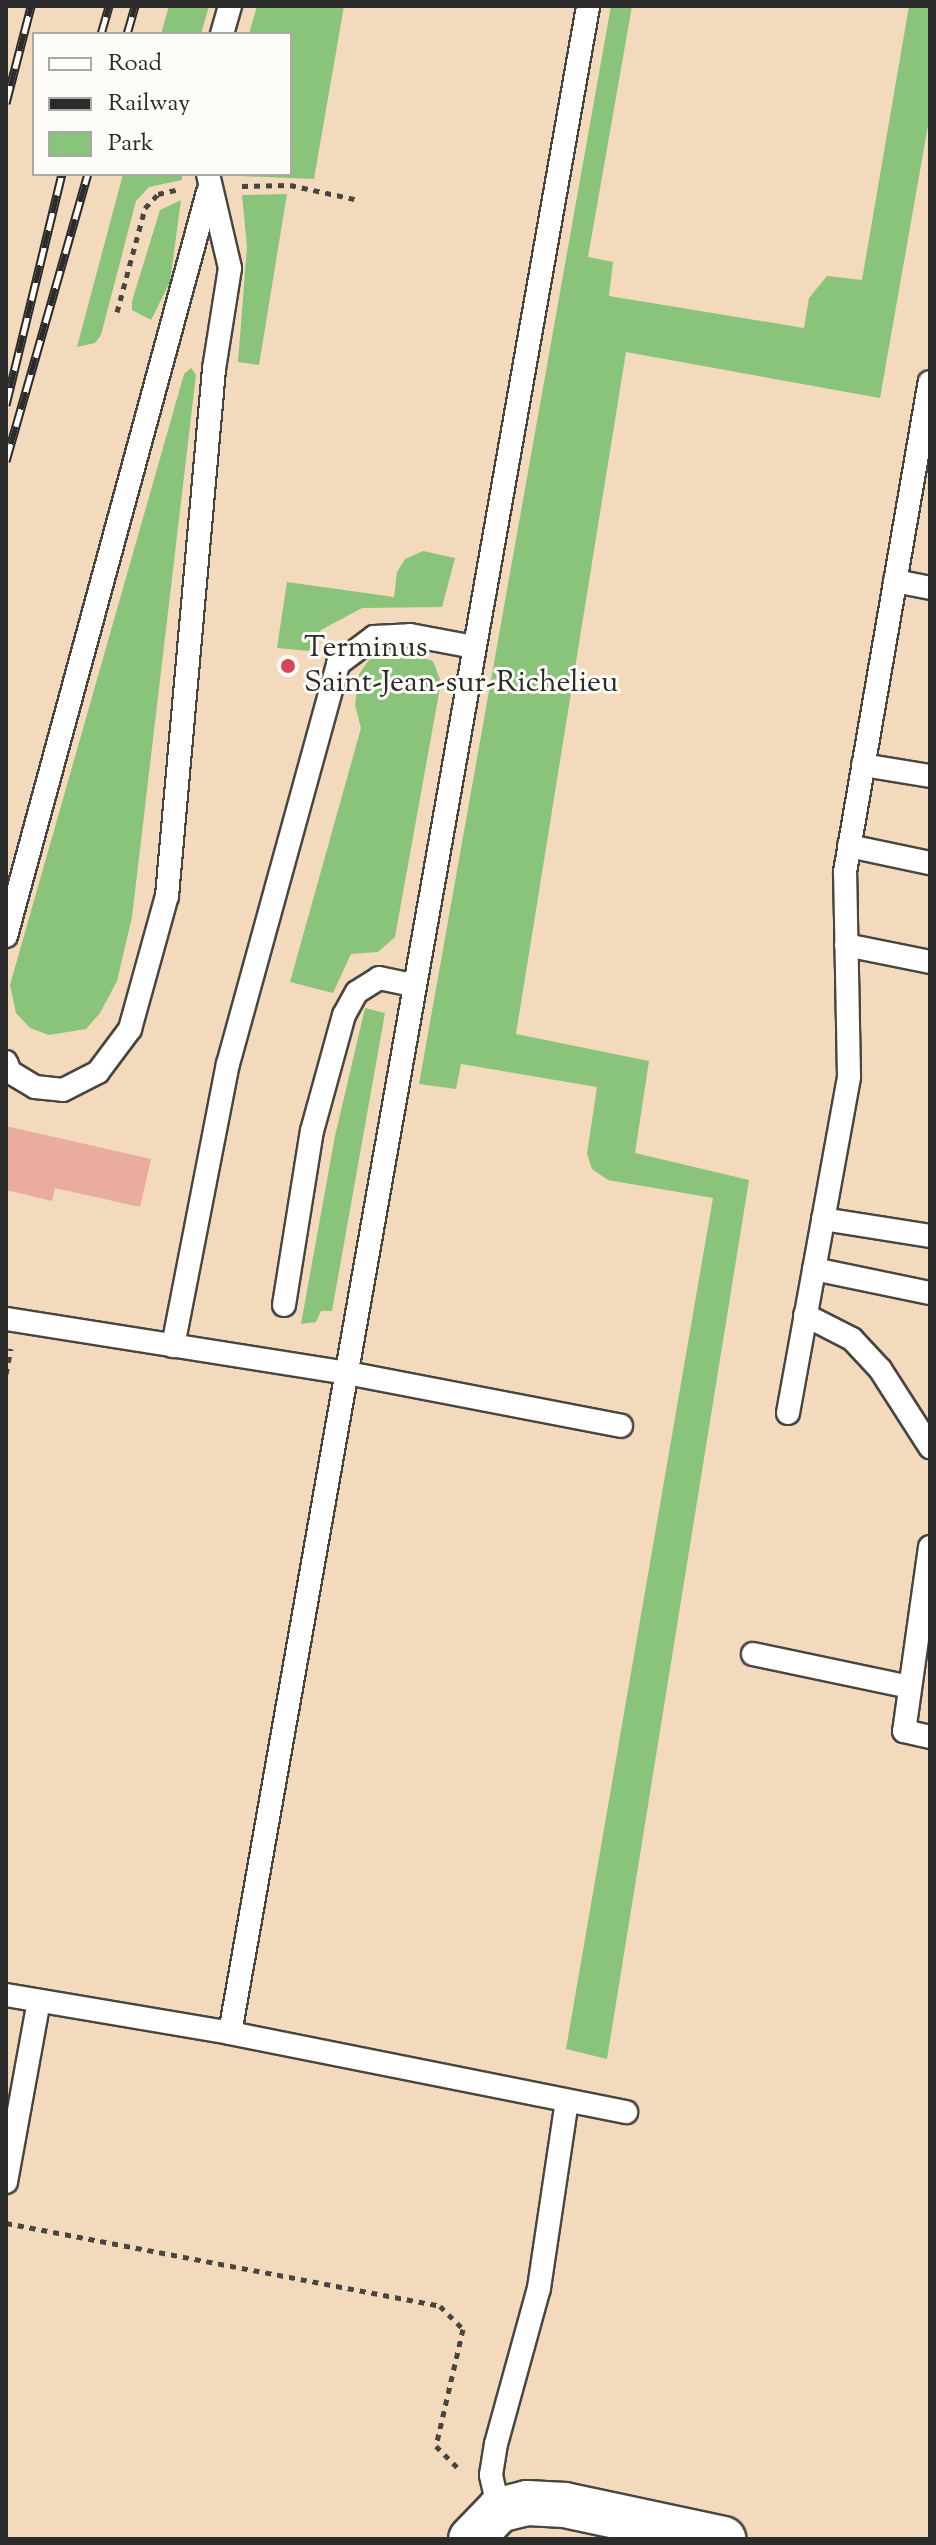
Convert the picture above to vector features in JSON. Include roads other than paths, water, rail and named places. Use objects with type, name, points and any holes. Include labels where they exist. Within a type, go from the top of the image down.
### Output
[{"type":"street","points":[[485,2524],[527,2503],[565,2505],[723,2539]]},
{"type":"lane","points":[[223,32],[230,6]]},
{"type":"lane","points":[[230,2033],[412,985],[588,6]]},
{"type":"lane","points":[[6,936],[208,180]]},
{"type":"lane","points":[[6,1062],[10,1072],[35,1087],[63,1090],[98,1072],[130,1029],[167,896],[214,369],[230,268],[208,180]]},
{"type":"lane","points":[[788,1413],[849,1076],[846,945],[849,846],[930,382]]},
{"type":"lane","points":[[895,581],[930,588]]},
{"type":"lane","points":[[173,1346],[235,1037],[338,664],[374,637],[410,635],[474,647]]},
{"type":"lane","points":[[863,765],[930,776]]},
{"type":"lane","points":[[849,846],[930,863]]},
{"type":"lane","points":[[846,945],[930,962]]},
{"type":"lane","points":[[284,1305],[312,1131],[344,1015],[357,992],[379,978],[412,985]]},
{"type":"lane","points":[[823,1219],[930,1236]]},
{"type":"lane","points":[[814,1269],[930,1293]]},
{"type":"lane","points":[[805,1315],[862,1349],[930,1447]]},
{"type":"lane","points":[[6,1319],[347,1373],[621,1426]]},
{"type":"lane","points":[[930,1547],[904,1731],[930,1737]]},
{"type":"lane","points":[[753,1654],[910,1687]]},
{"type":"lane","points":[[6,1995],[230,2033],[626,2112]]},
{"type":"lane","points":[[6,2182],[39,2001]]},
{"type":"lane","points":[[485,2524],[496,2444],[539,2288],[567,2101]]},
{"type":"railway","points":[[6,103],[31,6]]},
{"type":"railway","points":[[102,32],[109,6]]},
{"type":"railway","points":[[128,32],[135,6]]},
{"type":"railway","points":[[6,405],[62,176]]},
{"type":"railway","points":[[6,461],[87,176]]},
{"type":"place","name":"Terminus Saint-Jean-sur-Richelieu","points":[[288,666]]}]
